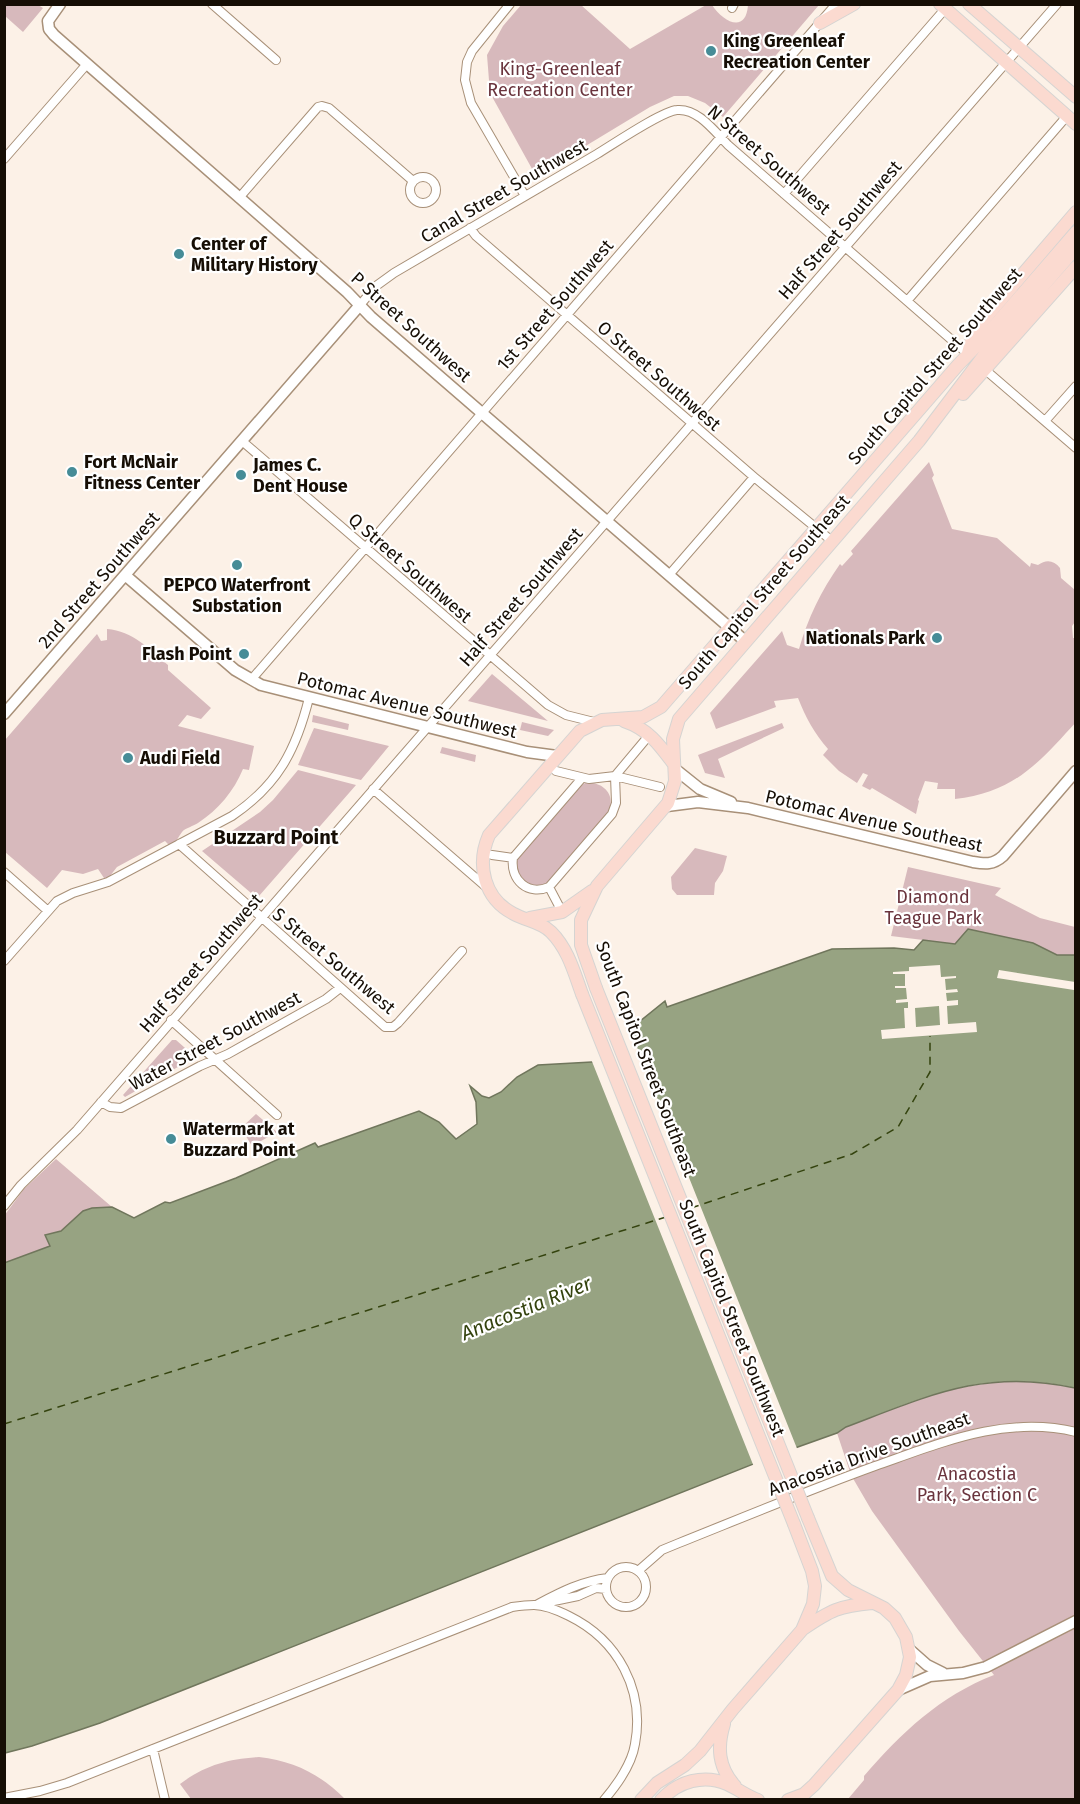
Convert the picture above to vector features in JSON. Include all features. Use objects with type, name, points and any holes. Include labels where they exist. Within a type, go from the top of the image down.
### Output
[{"type":"main road","points":[[820,23],[854,4]]},
{"type":"main road","points":[[969,4],[1076,97]]},
{"type":"main road","points":[[942,7],[1071,120]]},
{"type":"main road","points":[[968,354],[974,332],[980,324],[1076,212]]},
{"type":"main road","name":"South Capitol Street Southwest","points":[[642,1800],[657,1782],[695,1756],[802,1630],[813,1604],[815,1586],[813,1571],[567,954],[545,926],[505,909],[495,899],[488,889],[484,876],[482,862],[485,847],[489,836],[580,731],[596,722],[643,717],[658,709],[1076,232]]},
{"type":"main road","points":[[982,366],[1076,248]]},
{"type":"main road","points":[[982,366],[1076,267]]},
{"type":"main road","name":"South Capitol Street Southeast","points":[[910,1650],[903,1630],[895,1618],[884,1608],[848,1590],[832,1576],[596,988],[582,951],[580,932],[583,915],[597,886],[667,806],[673,790],[673,739],[679,719],[919,441],[944,417],[982,366]]},
{"type":"main road","points":[[620,719],[636,725],[651,735],[674,767]]},
{"type":"main road","points":[[526,918],[562,912],[597,886]]},
{"type":"main road","points":[[802,1630],[835,1608],[874,1603]]},
{"type":"main road","points":[[788,1800],[802,1797],[897,1690],[906,1675],[910,1650]]},
{"type":"main road","points":[[725,1720],[720,1739],[720,1759],[726,1775],[742,1795]]},
{"type":"main road","points":[[661,1800],[674,1789],[697,1780],[719,1781],[742,1795],[758,1800]]},
{"type":"street","name":"P Street Southwest","points":[[60,4],[48,21],[49,29],[56,37],[745,641]]},
{"type":"street","points":[[212,4],[276,60]]},
{"type":"street","points":[[510,4],[475,46],[467,62],[465,80],[471,103],[525,196]]},
{"type":"street","name":"1st Street Southwest","points":[[251,680],[836,4]]},
{"type":"street","name":"Half Street Southwest","points":[[4,1206],[21,1185],[72,1135],[101,1102],[1057,4]]},
{"type":"street","points":[[783,194],[942,7]]},
{"type":"street","points":[[4,159],[87,64]]},
{"type":"street","points":[[239,198],[316,109],[322,106],[328,108],[413,181]]},
{"type":"street","name":"N Street Southwest","points":[[671,111],[685,110],[693,113],[1076,448]]},
{"type":"street","name":"Canal Street Southwest","points":[[360,305],[387,277],[671,111]]},
{"type":"street","points":[[907,301],[1071,120]]},
{"type":"street","name":"O Street Southwest","points":[[470,228],[476,236],[692,424],[832,541]]},
{"type":"street","name":"2nd Street Southwest","points":[[4,714],[360,305]]},
{"type":"street","points":[[1045,421],[1076,386]]},
{"type":"street","name":"Q Street Southwest","points":[[242,441],[551,708],[577,719],[596,722]]},
{"type":"street","points":[[669,575],[754,477]]},
{"type":"street","name":"Potomac Avenue Southwest","points":[[126,575],[235,670],[251,680],[276,690],[527,752],[557,756]]},
{"type":"street","points":[[4,961],[57,901],[108,882],[239,811],[280,770],[295,745],[309,698]]},
{"type":"street","points":[[582,778],[513,858],[514,873],[523,885],[537,890],[549,887],[612,814],[616,803],[615,776],[646,739]]},
{"type":"street","name":"Potomac Avenue Southeast","points":[[674,767],[700,789],[748,808]]},
{"type":"street","points":[[556,771],[582,778],[615,776],[660,787]]},
{"type":"street","name":"Potomac Avenue Southeast","points":[[667,806],[698,802],[748,808],[973,862],[993,863],[1003,856],[1076,771]]},
{"type":"street","points":[[373,789],[488,889]]},
{"type":"street","name":"S Street Southwest","points":[[179,844],[382,1025],[390,1028],[398,1023],[462,951]]},
{"type":"street","points":[[492,855],[513,858]]},
{"type":"street","points":[[4,872],[48,911]]},
{"type":"street","points":[[549,887],[559,906]]},
{"type":"street","name":"Water Street Southwest","points":[[101,1102],[110,1107],[121,1108],[215,1060],[326,999],[340,988]]},
{"type":"street","points":[[171,1020],[277,1116]]},
{"type":"street","name":"Anacostia Drive Southeast","points":[[638,1571],[662,1550],[851,1475],[963,1436],[1005,1427],[1038,1425],[1076,1432]]},
{"type":"street","points":[[624,1567],[638,1571],[642,1575],[645,1587],[642,1598],[633,1605],[615,1604],[606,1589],[612,1572],[624,1567]]},
{"type":"street","points":[[536,1605],[574,1586],[608,1578]]},
{"type":"street","points":[[4,1798],[60,1786],[512,1607],[536,1605],[578,1596],[596,1588],[606,1589]]},
{"type":"street","points":[[536,1605],[561,1611],[586,1626],[616,1653],[630,1678],[637,1707],[635,1747],[615,1787],[604,1800]]},
{"type":"street","points":[[897,1690],[925,1678],[971,1672],[986,1667],[1076,1621]]},
{"type":"street","points":[[910,1650],[927,1665],[946,1674]]},
{"type":"street","points":[[153,1749],[165,1800]]},
{"type":"green space","points":[[5,4],[38,5],[43,8],[23,32],[5,16]]},
{"type":"green space","name":"King-Greenleaf Recreation Center","points":[[521,5],[581,5],[630,49],[706,5],[712,5],[728,20],[739,22],[743,20],[748,5],[819,5],[723,117],[705,103],[688,96],[674,96],[650,107],[536,176],[490,93],[487,55],[503,26]]},
{"type":"green space","name":"Nationals Park","points":[[929,462],[934,475],[932,478],[952,529],[997,538],[1030,567],[1031,563],[1038,565],[1053,562],[1060,568],[1061,578],[1075,590],[1075,622],[1072,626],[1073,638],[1076,638],[1076,722],[1037,763],[1009,783],[993,790],[955,799],[955,789],[937,789],[938,783],[925,781],[916,814],[872,788],[870,790],[862,786],[868,775],[863,773],[857,783],[839,771],[823,755],[828,749],[811,725],[798,698],[774,701],[776,707],[716,729],[710,713],[782,631],[787,645],[799,649],[816,605],[840,564],[842,566],[853,554],[851,551]]},
{"type":"green space","name":"Audi Field","points":[[107,629],[125,633],[147,647],[168,665],[168,670],[211,708],[201,719],[187,715],[178,726],[254,746],[249,770],[243,769],[235,785],[219,806],[198,823],[183,831],[171,847],[165,841],[117,867],[106,881],[98,869],[83,874],[62,870],[47,888],[5,852],[5,740],[97,634],[101,641],[107,640]]},
{"type":"green space","points":[[492,674],[548,721],[468,701]]},
{"type":"green space","points":[[313,715],[349,724],[348,730],[312,722]]},
{"type":"green space","points":[[522,722],[554,730],[548,736],[520,730]]},
{"type":"green space","points":[[782,723],[784,728],[718,759],[725,778],[705,773],[698,755]]},
{"type":"green space","points":[[314,728],[389,746],[361,780],[298,765]]},
{"type":"green space","points":[[442,747],[476,755],[475,762],[440,753]]},
{"type":"green space","points":[[298,770],[356,785],[259,896],[253,891],[251,893],[202,851],[260,812]]},
{"type":"green space","points":[[585,783],[597,784],[607,790],[611,800],[608,813],[550,882],[540,886],[529,884],[518,875],[516,862],[518,857],[576,789]]},
{"type":"green space","points":[[695,848],[727,856],[723,871],[715,883],[714,895],[677,895],[672,889],[671,877]]},
{"type":"green space","name":"Diamond Teague Park","points":[[908,867],[1001,888],[995,895],[1040,918],[1075,927],[1075,955],[1057,955],[1033,943],[968,930],[955,944],[891,936]]},
{"type":"green space","points":[[172,1040],[176,1040],[193,1055],[192,1059],[125,1097],[123,1095]]},
{"type":"green space","points":[[256,1114],[277,1132],[252,1146],[241,1128]]},
{"type":"green space","points":[[56,1159],[112,1207],[83,1211],[61,1231],[50,1246],[5,1264],[4,1216],[24,1189]]},
{"type":"green space","name":"Anacostia Park, Section C","points":[[1014,1381],[1042,1382],[1075,1388],[1075,1799],[848,1799],[878,1760],[923,1717],[956,1694],[994,1675],[959,1631],[872,1511],[851,1475],[837,1433],[846,1427],[888,1411],[948,1391]]},
{"type":"green space","points":[[259,1757],[295,1765],[306,1770],[326,1782],[345,1799],[191,1799],[180,1784],[217,1764]]},
{"type":"water","name":"Anacostia River","points":[[968,929],[1033,943],[1057,955],[1075,955],[1075,1388],[1013,1381],[985,1383],[957,1388],[904,1405],[100,1723],[5,1753],[4,1263],[50,1246],[45,1235],[61,1231],[83,1211],[112,1207],[134,1218],[165,1202],[170,1203],[236,1178],[315,1143],[318,1147],[419,1111],[439,1122],[456,1139],[477,1124],[476,1102],[470,1086],[482,1096],[489,1098],[538,1065],[610,1061],[634,1026],[665,1001],[667,1007],[832,949],[914,950],[923,940],[955,944]]},
{"type":"pier","points":[[940,965],[941,977],[956,976],[956,978],[945,979],[946,990],[957,989],[958,992],[946,993],[947,1001],[958,1000],[958,1005],[947,1006],[948,1024],[976,1022],[977,1032],[882,1039],[881,1030],[905,1028],[904,1008],[908,1008],[908,1002],[896,1003],[896,1000],[907,999],[906,988],[895,988],[895,986],[905,986],[905,974],[893,974],[893,972],[909,971],[909,967]],"holes":[[[939,1006],[940,1025],[916,1027],[915,1008]]]},
{"type":"pier","points":[[999,970],[1075,982],[1074,990],[997,978]]},
{"type":"pier","points":[[629,1027],[798,1451],[754,1467],[591,1059],[612,1056]]},
{"type":"ferry route","points":[[691,1208],[852,1154],[898,1127],[930,1072],[930,1036]]},
{"type":"ferry route","points":[[4,1424],[666,1217]]},
{"type":"place","name":"King Greenleaf Recreation Center","points":[[711,51]]},
{"type":"place","name":"Center of Military History","points":[[179,254]]},
{"type":"place","name":"Fort McNair Fitness Center","points":[[72,472]]},
{"type":"place","name":"James C. Dent House","points":[[241,475]]},
{"type":"place","name":"PEPCO Waterfront Substation","points":[[237,565]]},
{"type":"place","name":"Nationals Park","points":[[937,638]]},
{"type":"place","name":"Flash Point","points":[[244,654]]},
{"type":"place","name":"Audi Field","points":[[128,758]]},
{"type":"place","name":"Watermark at Buzzard Point","points":[[171,1139]]},
{"type":"district","name":"Buzzard Point","points":[[276,837]]}]
